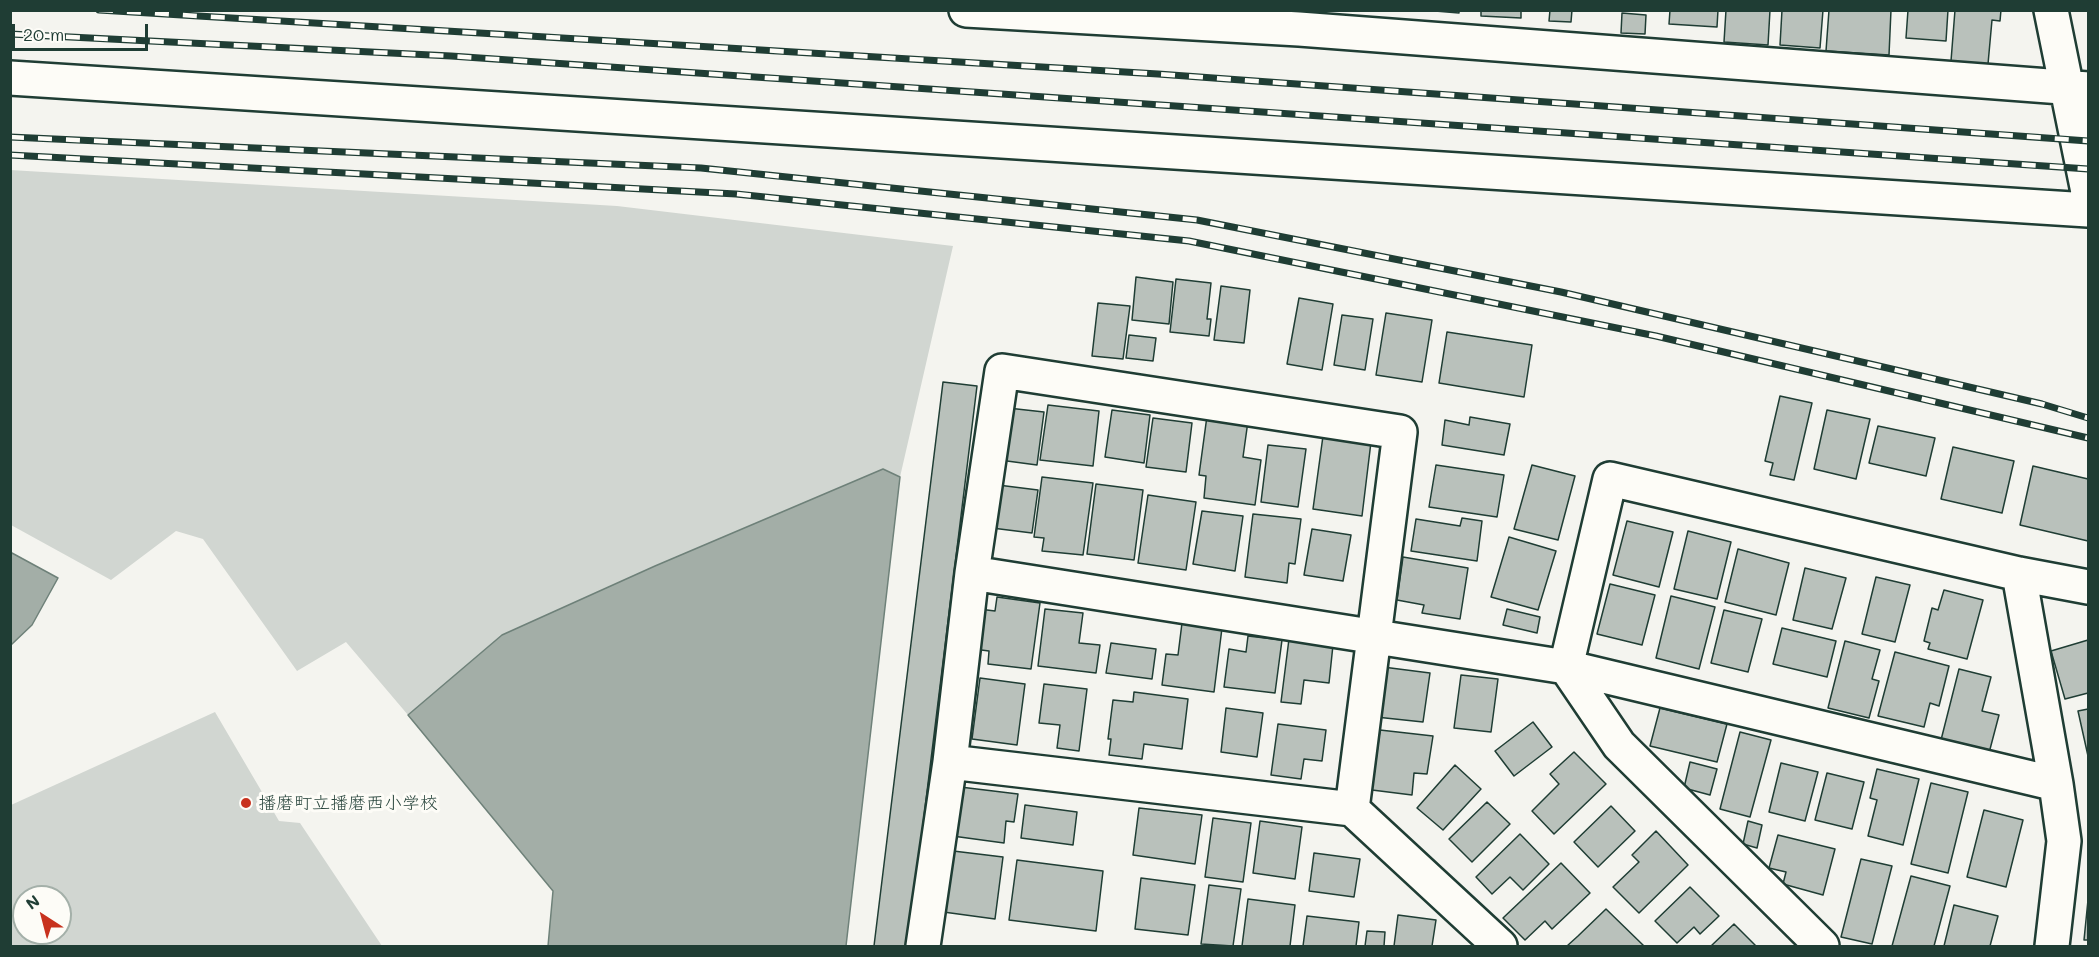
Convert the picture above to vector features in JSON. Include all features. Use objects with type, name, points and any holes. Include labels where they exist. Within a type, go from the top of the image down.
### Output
[{"type":"street","points":[[966,10],[1302,20],[2077,88]]},
{"type":"street","points":[[2050,10],[2077,88],[2088,192]]},
{"type":"street","points":[[10,78],[2088,210]]},
{"type":"street","points":[[923,946],[950,762],[972,573],[1002,371],[1400,432],[1352,809]]},
{"type":"street","points":[[1822,946],[1619,745],[1566,667],[1610,479],[2019,574],[2088,587]]},
{"type":"street","points":[[972,573],[1566,667],[2056,784]]},
{"type":"street","points":[[2019,574],[2064,842],[2052,946]]},
{"type":"street","points":[[950,762],[1352,809],[1500,946]]},
{"type":"shaded area","points":[[10,170],[617,206],[953,246],[900,477],[883,469],[655,566],[502,635],[408,715],[346,642],[297,671],[203,539],[176,531],[111,580],[11,525]]},
{"type":"shaded area","points":[[883,469],[900,477],[846,946],[548,946],[553,891],[408,715],[502,635],[655,566]]},
{"type":"shaded area","points":[[12,553],[58,578],[32,625],[11,645],[10,556]]},
{"type":"shaded area","points":[[215,712],[279,821],[300,823],[382,946],[11,946],[11,805]]},
{"type":"building","points":[[1423,10],[1459,10],[1459,13]]},
{"type":"building","points":[[1481,10],[1521,10],[1521,18],[1481,16]]},
{"type":"building","points":[[1550,10],[1572,10],[1571,22],[1549,21]]},
{"type":"building","points":[[1670,10],[1718,10],[1717,27],[1669,24]]},
{"type":"building","points":[[1726,10],[1770,10],[1768,45],[1724,42]]},
{"type":"building","points":[[1782,10],[1823,10],[1820,48],[1780,45]]},
{"type":"building","points":[[1829,10],[1891,10],[1889,55],[1826,51]]},
{"type":"building","points":[[1908,10],[1948,10],[1946,41],[1906,38]]},
{"type":"building","points":[[1955,10],[2001,10],[2000,21],[1992,20],[1988,64],[1951,61]]},
{"type":"building","points":[[1622,13],[1646,15],[1645,34],[1621,33]]},
{"type":"building","points":[[1136,277],[1173,282],[1169,324],[1132,320]]},
{"type":"building","points":[[1176,279],[1211,283],[1207,319],[1211,319],[1209,336],[1170,332]]},
{"type":"building","points":[[1221,286],[1250,290],[1244,343],[1214,340]]},
{"type":"building","points":[[1299,298],[1333,304],[1322,370],[1287,364]]},
{"type":"building","points":[[1098,303],[1130,306],[1123,359],[1092,356]]},
{"type":"building","points":[[1386,313],[1432,320],[1422,382],[1376,375]]},
{"type":"building","points":[[1342,315],[1373,319],[1365,370],[1334,365]]},
{"type":"building","points":[[1447,332],[1532,345],[1524,397],[1439,383]]},
{"type":"building","points":[[1129,335],[1156,338],[1153,361],[1126,358]]},
{"type":"building","points":[[943,382],[977,386],[908,946],[874,946]]},
{"type":"building","points":[[1780,396],[1812,403],[1794,480],[1770,475],[1773,463],[1765,461]]},
{"type":"building","points":[[1048,405],[1099,411],[1093,466],[1040,460]]},
{"type":"building","points":[[999,407],[1044,412],[1037,465],[992,459]]},
{"type":"building","points":[[1112,410],[1150,415],[1144,463],[1105,457]]},
{"type":"building","points":[[1827,410],[1870,419],[1856,479],[1814,469]]},
{"type":"building","points":[[1207,416],[1248,421],[1243,457],[1261,460],[1255,505],[1204,498],[1206,476],[1199,475]]},
{"type":"building","points":[[1470,417],[1510,424],[1504,455],[1442,445],[1445,420],[1469,425]]},
{"type":"building","points":[[1153,418],[1192,423],[1186,472],[1146,467]]},
{"type":"building","points":[[1878,426],[1935,438],[1926,476],[1869,463]]},
{"type":"building","points":[[1323,436],[1371,442],[1362,516],[1313,509]]},
{"type":"building","points":[[1268,445],[1306,449],[1298,507],[1261,502]]},
{"type":"building","points":[[1953,447],[2014,461],[2002,513],[1941,499]]},
{"type":"building","points":[[1436,465],[1504,475],[1497,517],[1429,507]]},
{"type":"building","points":[[1532,465],[1575,476],[1558,540],[1514,529]]},
{"type":"building","points":[[2033,466],[2088,479],[2088,541],[2020,525]]},
{"type":"building","points":[[1042,477],[1093,483],[1083,555],[1042,551],[1044,538],[1034,537]]},
{"type":"building","points":[[990,484],[1038,490],[1032,533],[984,527]]},
{"type":"building","points":[[1096,484],[1143,490],[1134,560],[1087,554]]},
{"type":"building","points":[[1148,495],[1196,502],[1186,570],[1138,563]]},
{"type":"building","points":[[1202,511],[1243,516],[1235,571],[1193,564]]},
{"type":"building","points":[[1253,514],[1301,519],[1295,564],[1289,563],[1287,583],[1245,577]]},
{"type":"building","points":[[1462,518],[1482,521],[1477,561],[1411,551],[1416,519],[1460,526]]},
{"type":"building","points":[[1627,521],[1673,532],[1659,587],[1613,575]]},
{"type":"building","points":[[1312,529],[1351,535],[1343,581],[1304,575]]},
{"type":"building","points":[[1688,531],[1731,542],[1717,599],[1674,589]]},
{"type":"building","points":[[1509,537],[1556,551],[1538,610],[1491,597]]},
{"type":"building","points":[[1738,549],[1789,563],[1776,615],[1725,602]]},
{"type":"building","points":[[1403,557],[1468,568],[1460,619],[1422,613],[1424,605],[1397,600]]},
{"type":"building","points":[[1805,568],[1846,578],[1832,629],[1793,620]]},
{"type":"building","points":[[1876,577],[1910,585],[1895,642],[1862,634]]},
{"type":"building","points":[[1610,584],[1655,595],[1642,645],[1597,634]]},
{"type":"building","points":[[1944,590],[1983,600],[1967,659],[1928,649],[1930,643],[1924,641],[1932,608],[1938,610]]},
{"type":"building","points":[[1671,596],[1715,607],[1699,669],[1656,658]]},
{"type":"building","points":[[997,597],[1040,603],[1031,669],[988,664],[989,651],[966,648],[971,608],[995,611]]},
{"type":"building","points":[[1045,609],[1083,613],[1079,643],[1100,645],[1096,673],[1038,666]]},
{"type":"building","points":[[1507,609],[1540,617],[1537,633],[1503,625]]},
{"type":"building","points":[[1724,610],[1762,619],[1748,672],[1711,663]]},
{"type":"building","points":[[1182,623],[1222,628],[1214,692],[1162,685],[1166,654],[1178,655]]},
{"type":"building","points":[[1782,628],[1836,641],[1827,677],[1773,664]]},
{"type":"building","points":[[1248,636],[1282,640],[1275,693],[1224,687],[1229,649],[1246,652]]},
{"type":"building","points":[[1289,639],[1333,645],[1329,683],[1304,680],[1301,704],[1281,702]]},
{"type":"building","points":[[2088,640],[2088,693],[2065,699],[2051,651]]},
{"type":"building","points":[[1845,641],[1880,650],[1872,679],[1879,681],[1869,718],[1828,708]]},
{"type":"building","points":[[1111,643],[1156,649],[1152,679],[1106,673]]},
{"type":"building","points":[[1895,652],[1949,666],[1939,706],[1930,703],[1924,727],[1878,716]]},
{"type":"building","points":[[1383,667],[1430,673],[1423,722],[1376,717]]},
{"type":"building","points":[[1959,669],[1991,677],[1982,711],[1999,715],[1989,753],[1941,740]]},
{"type":"building","points":[[1461,675],[1498,679],[1491,732],[1454,728]]},
{"type":"building","points":[[980,678],[1025,684],[1017,745],[972,739]]},
{"type":"building","points":[[1044,684],[1087,689],[1079,751],[1057,748],[1060,725],[1039,723]]},
{"type":"building","points":[[1134,692],[1188,699],[1182,749],[1144,744],[1142,759],[1109,755],[1111,739],[1108,739],[1113,700],[1133,702]]},
{"type":"building","points":[[1226,708],[1263,713],[1257,757],[1221,752]]},
{"type":"building","points":[[1660,708],[1727,724],[1717,762],[1650,746]]},
{"type":"building","points":[[2088,709],[2088,756],[2078,711]]},
{"type":"building","points":[[1533,722],[1552,747],[1514,776],[1495,751]]},
{"type":"building","points":[[1278,724],[1326,730],[1322,761],[1304,759],[1301,779],[1271,775]]},
{"type":"building","points":[[1380,730],[1433,736],[1427,774],[1414,773],[1412,795],[1372,790]]},
{"type":"building","points":[[1740,732],[1771,740],[1750,817],[1720,809]]},
{"type":"building","points":[[1574,752],[1606,784],[1554,834],[1532,811],[1559,784],[1550,774]]},
{"type":"building","points":[[1690,762],[1717,769],[1710,795],[1684,788]]},
{"type":"building","points":[[1781,763],[1818,772],[1805,821],[1769,812]]},
{"type":"building","points":[[1455,765],[1481,789],[1443,830],[1417,808]]},
{"type":"building","points":[[1877,769],[1919,779],[1903,845],[1868,836],[1877,800],[1870,798]]},
{"type":"building","points":[[1827,773],[1864,782],[1852,829],[1815,820]]},
{"type":"building","points":[[1931,783],[1968,792],[1948,873],[1911,864]]},
{"type":"building","points":[[952,786],[1018,794],[1014,822],[1006,821],[1004,843],[945,835]]},
{"type":"building","points":[[1487,802],[1510,824],[1472,862],[1449,839]]},
{"type":"building","points":[[1025,805],[1077,812],[1073,845],[1021,838]]},
{"type":"building","points":[[1611,806],[1635,831],[1598,867],[1574,842]]},
{"type":"building","points":[[1139,808],[1202,815],[1195,864],[1133,855]]},
{"type":"building","points":[[1984,810],[2023,820],[2006,887],[1967,877]]},
{"type":"building","points":[[1213,818],[1251,823],[1243,882],[1205,877]]},
{"type":"building","points":[[1260,821],[1302,827],[1295,879],[1253,873]]},
{"type":"building","points":[[1748,821],[1762,825],[1757,848],[1743,844]]},
{"type":"building","points":[[1656,831],[1688,865],[1639,913],[1613,887],[1639,862],[1632,855]]},
{"type":"building","points":[[1520,834],[1549,864],[1523,890],[1510,877],[1492,894],[1476,877]]},
{"type":"building","points":[[1778,835],[1835,849],[1823,895],[1783,884],[1786,872],[1769,868]]},
{"type":"building","points":[[945,850],[1003,857],[995,919],[936,911]]},
{"type":"building","points":[[1314,853],[1360,859],[1354,897],[1309,891]]},
{"type":"building","points":[[1861,859],[1892,866],[1872,944],[1841,937]]},
{"type":"building","points":[[1017,860],[1103,871],[1096,931],[1009,920]]},
{"type":"building","points":[[1561,863],[1590,893],[1552,929],[1545,921],[1525,940],[1503,918]]},
{"type":"building","points":[[1911,876],[1950,886],[1934,946],[1892,946]]},
{"type":"building","points":[[1141,878],[1195,885],[1188,935],[1135,929]]},
{"type":"building","points":[[1209,885],[1241,889],[1233,946],[1201,944]]},
{"type":"building","points":[[1690,887],[1719,916],[1700,934],[1694,927],[1677,943],[1655,921]]},
{"type":"building","points":[[1248,899],[1295,905],[1290,946],[1242,946]]},
{"type":"building","points":[[2088,900],[2088,940],[2084,940]]},
{"type":"building","points":[[1954,905],[1998,916],[1990,946],[1944,946]]},
{"type":"building","points":[[1606,909],[1644,946],[1567,946],[1578,936]]},
{"type":"building","points":[[1398,915],[1436,920],[1432,946],[1394,946]]},
{"type":"building","points":[[1307,916],[1359,922],[1356,946],[1303,946]]},
{"type":"building","points":[[1734,924],[1756,946],[1711,946]]},
{"type":"building","points":[[1367,931],[1385,932],[1384,946],[1365,946]]},
{"type":"railway","points":[[99,10],[1158,74],[2088,141]]},
{"type":"railway","points":[[10,34],[451,56],[2088,169]]},
{"type":"railway","points":[[10,137],[701,168],[1197,220],[1561,292],[2042,404],[2088,418]]},
{"type":"railway","points":[[10,155],[736,194],[1189,241],[1656,336],[2088,438]]},
{"type":"place","name":"播磨町立播磨西小学校","points":[[246,803]]}]
